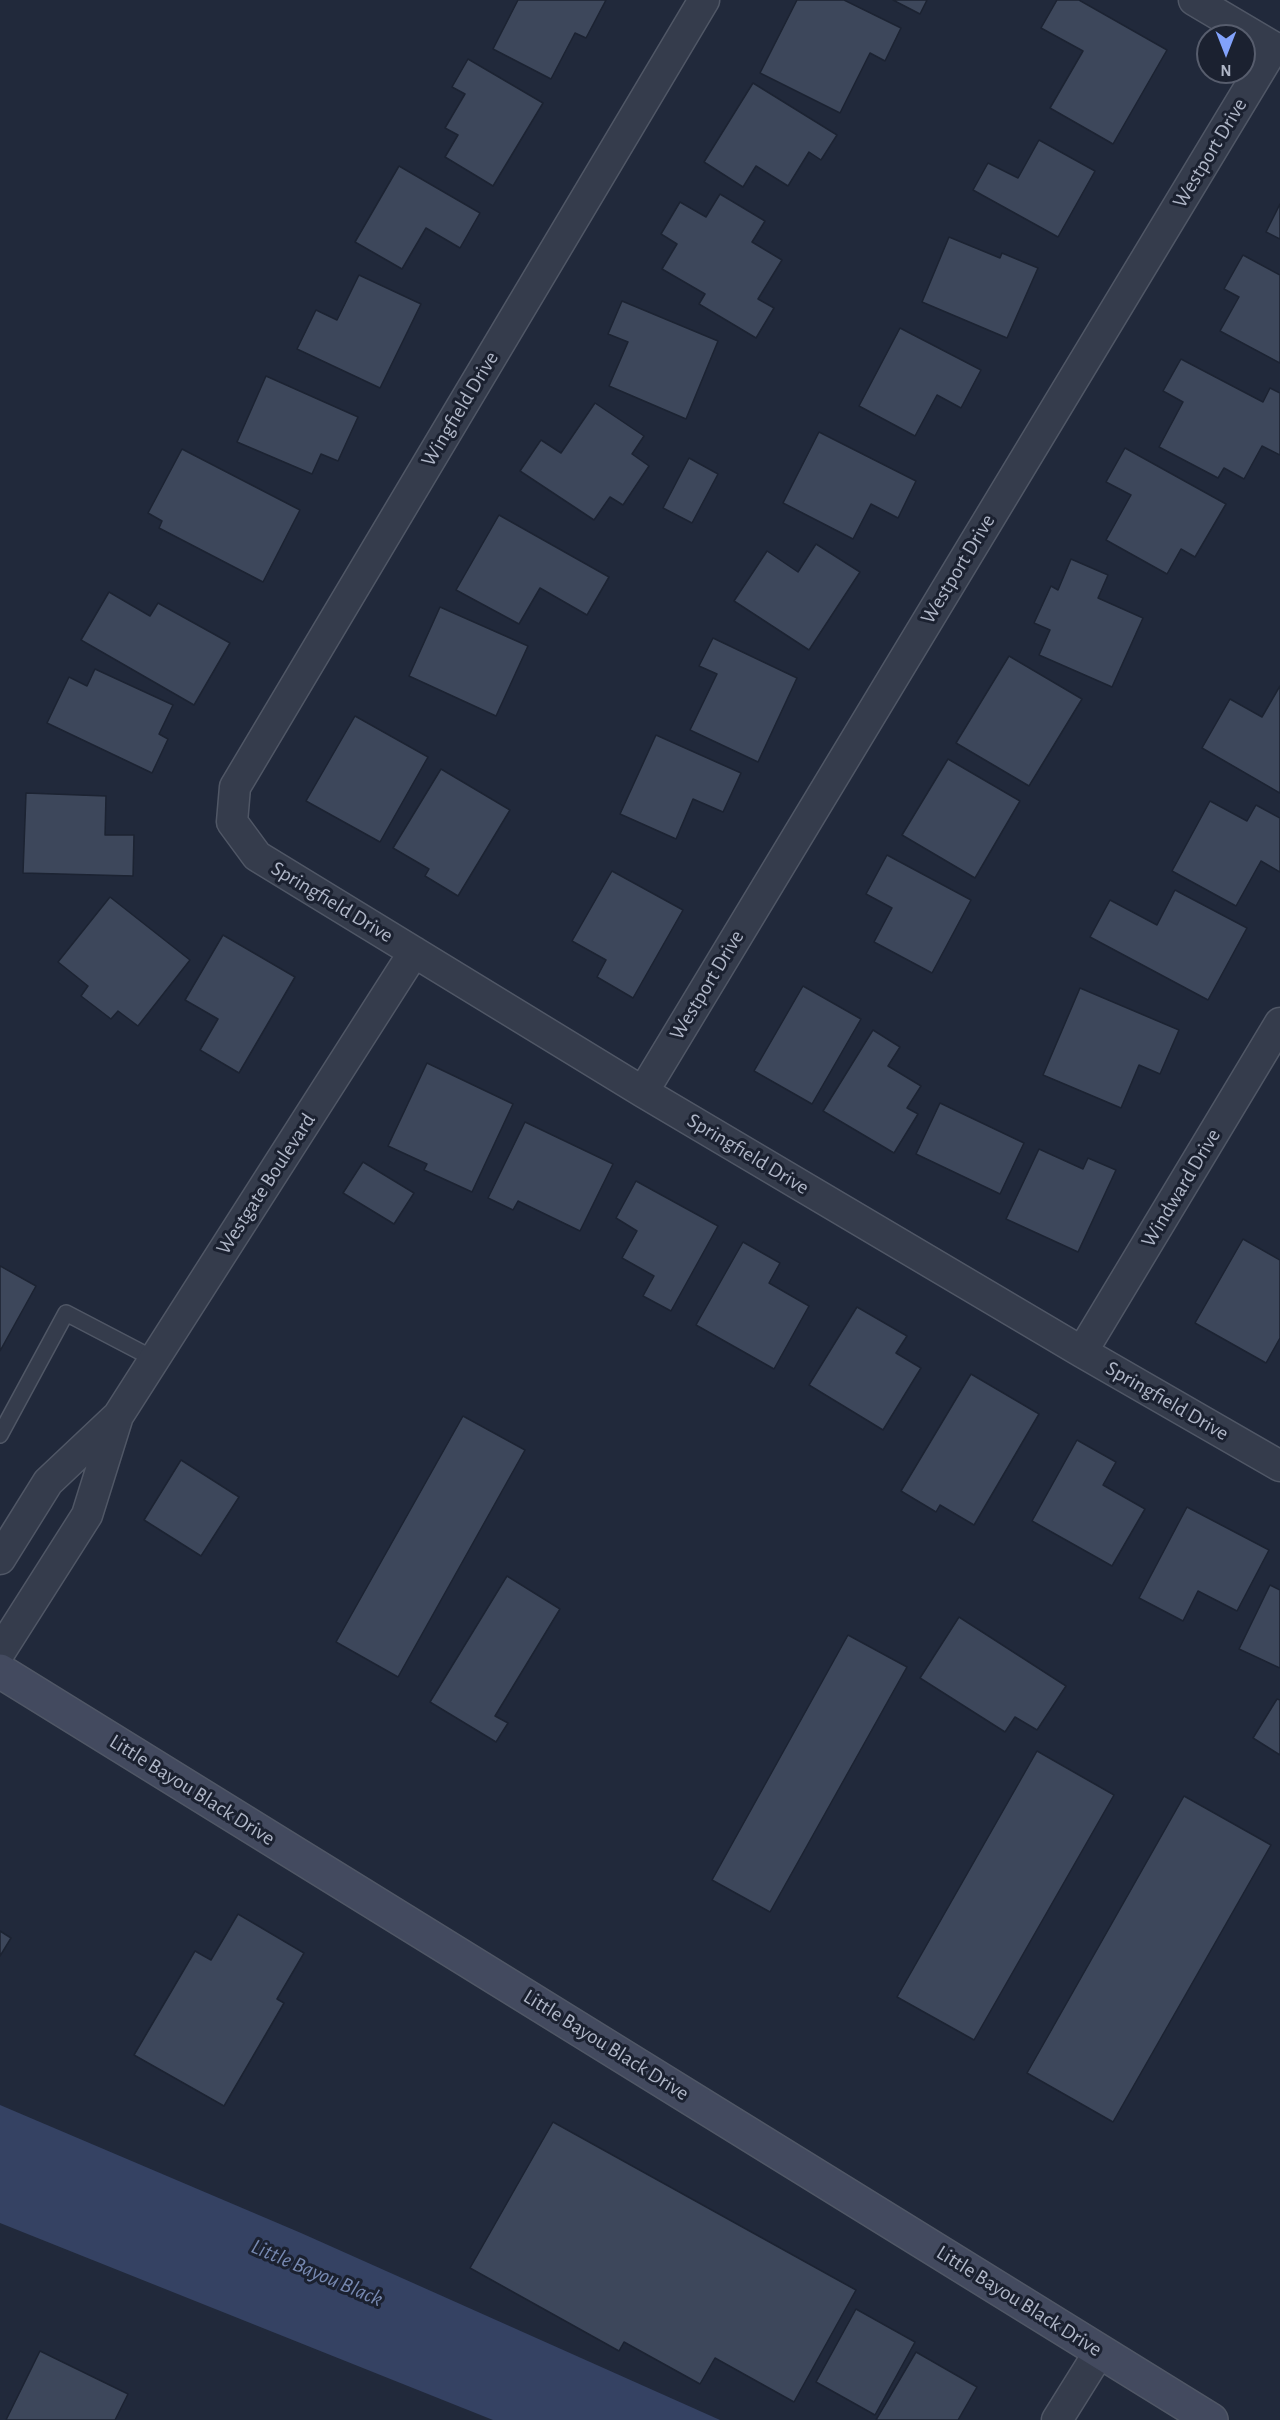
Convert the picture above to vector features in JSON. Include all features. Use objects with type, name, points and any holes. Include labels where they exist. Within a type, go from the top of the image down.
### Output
[{"type":"main road","name":"Little Bayou Black Drive","points":[[0,1671],[1211,2420]]},
{"type":"street","name":"Wingfield Drive","points":[[232,822],[235,787],[704,0]]},
{"type":"street","points":[[1194,0],[1277,49]]},
{"type":"street","name":"Westport Drive","points":[[643,1092],[1277,49]]},
{"type":"street","name":"Springfield Drive","points":[[232,822],[257,856],[643,1092],[1082,1352],[1280,1466]]},
{"type":"street","name":"Westgate Boulevard","points":[[0,1559],[48,1482],[118,1416],[414,952]]},
{"type":"street","name":"Windward Drive","points":[[1082,1352],[1280,1023]]},
{"type":"street","name":"Westgate Boulevard","points":[[0,1652],[87,1515],[118,1416]]},
{"type":"street","points":[[1057,2420],[1101,2351]]},
{"type":"lane","points":[[0,1436],[66,1314],[154,1359]]},
{"type":"water","name":"Little Bayou Black","points":[[0,2105],[301,2233],[720,2420],[493,2420],[0,2223]]},
{"type":"building","points":[[518,0],[606,0],[586,38],[575,33],[551,79],[493,49]]},
{"type":"building","points":[[797,0],[844,0],[901,28],[885,61],[870,53],[840,113],[760,73]]},
{"type":"building","points":[[893,0],[927,0],[920,14]]},
{"type":"building","points":[[1057,0],[1079,0],[1167,50],[1113,144],[1050,108],[1083,51],[1041,28]]},
{"type":"building","points":[[468,59],[543,103],[493,186],[445,157],[458,135],[445,128],[465,94],[452,87]]},
{"type":"building","points":[[753,83],[837,135],[821,160],[809,152],[788,186],[756,166],[743,187],[704,162]]},
{"type":"building","points":[[1039,140],[1095,171],[1058,237],[973,190],[988,163],[1018,178]]},
{"type":"building","points":[[399,166],[480,213],[460,248],[426,228],[402,269],[355,242]]},
{"type":"building","points":[[720,194],[765,221],[752,242],[782,260],[758,299],[774,308],[756,338],[699,304],[705,294],[662,269],[677,244],[661,234],[680,202],[706,217]]},
{"type":"building","points":[[1280,204],[1280,239],[1266,232]]},
{"type":"building","points":[[949,237],[1000,258],[1002,253],[1038,268],[1007,338],[922,302]]},
{"type":"building","points":[[1243,255],[1280,275],[1280,363],[1220,331],[1239,297],[1224,289]]},
{"type":"building","points":[[359,275],[421,304],[380,388],[297,349],[316,310],[337,320]]},
{"type":"building","points":[[622,301],[718,341],[686,419],[609,386],[628,342],[608,334]]},
{"type":"building","points":[[900,328],[981,370],[961,408],[937,395],[915,436],[859,406]]},
{"type":"building","points":[[1181,359],[1263,402],[1270,388],[1280,393],[1280,455],[1262,446],[1244,479],[1224,468],[1218,478],[1159,447],[1183,402],[1163,391]]},
{"type":"building","points":[[266,376],[358,417],[338,461],[321,454],[312,474],[237,442]]},
{"type":"building","points":[[595,403],[644,436],[632,454],[649,466],[623,505],[610,497],[594,520],[520,471],[541,440],[561,453]]},
{"type":"building","points":[[819,432],[916,481],[898,518],[871,504],[853,539],[783,503]]},
{"type":"building","points":[[1125,448],[1226,504],[1195,557],[1181,549],[1167,574],[1106,540],[1131,495],[1106,482]]},
{"type":"building","points":[[182,449],[300,510],[263,582],[159,528],[162,521],[148,513]]},
{"type":"building","points":[[689,458],[718,474],[692,523],[663,508]]},
{"type":"building","points":[[499,515],[609,577],[587,615],[540,588],[519,624],[456,590]]},
{"type":"building","points":[[816,544],[860,572],[809,650],[734,601],[767,551],[798,572]]},
{"type":"building","points":[[1071,559],[1108,575],[1098,598],[1143,618],[1112,687],[1039,655],[1050,630],[1034,623],[1051,586],[1058,590]]},
{"type":"building","points":[[109,592],[150,616],[158,603],[230,643],[194,705],[81,640]]},
{"type":"building","points":[[440,607],[528,646],[496,716],[409,676]]},
{"type":"building","points":[[713,638],[797,678],[758,762],[690,730],[717,674],[699,666]]},
{"type":"building","points":[[1009,656],[1082,699],[1029,786],[956,743]]},
{"type":"building","points":[[95,669],[173,705],[159,734],[168,739],[152,773],[47,723],[69,677],[87,686]]},
{"type":"building","points":[[1280,686],[1280,793],[1202,748],[1230,699],[1262,717]]},
{"type":"building","points":[[355,716],[428,757],[380,842],[306,801]]},
{"type":"building","points":[[656,735],[741,773],[723,812],[693,799],[676,839],[620,814]]},
{"type":"building","points":[[948,759],[1020,801],[975,878],[902,835]]},
{"type":"building","points":[[441,769],[510,810],[458,896],[425,876],[429,869],[393,848]]},
{"type":"building","points":[[26,793],[106,796],[105,835],[134,835],[133,876],[23,873]]},
{"type":"building","points":[[1210,801],[1247,821],[1256,805],[1280,818],[1280,872],[1261,861],[1236,906],[1172,871]]},
{"type":"building","points":[[887,855],[971,900],[932,973],[874,942],[892,908],[866,894]]},
{"type":"building","points":[[612,871],[683,910],[633,998],[597,977],[606,960],[572,941]]},
{"type":"building","points":[[1175,890],[1247,928],[1208,1000],[1090,937],[1110,900],[1157,925]]},
{"type":"building","points":[[110,897],[190,960],[138,1026],[118,1011],[111,1019],[81,996],[88,986],[58,962]]},
{"type":"building","points":[[223,935],[295,977],[239,1073],[200,1050],[218,1019],[185,1000]]},
{"type":"building","points":[[803,986],[861,1019],[812,1104],[754,1071]]},
{"type":"building","points":[[1080,988],[1179,1030],[1160,1074],[1139,1065],[1121,1108],[1043,1075]]},
{"type":"building","points":[[873,1030],[900,1047],[888,1066],[921,1086],[907,1108],[918,1114],[894,1153],[823,1111]]},
{"type":"building","points":[[427,1063],[513,1104],[472,1192],[424,1170],[427,1164],[388,1146]]},
{"type":"building","points":[[940,1103],[1024,1143],[1000,1194],[916,1154]]},
{"type":"building","points":[[525,1122],[613,1164],[580,1231],[518,1201],[513,1210],[488,1198]]},
{"type":"building","points":[[1039,1149],[1083,1169],[1088,1158],[1116,1170],[1078,1252],[1006,1219]]},
{"type":"building","points":[[363,1162],[414,1193],[394,1224],[343,1193]]},
{"type":"building","points":[[636,1181],[718,1226],[671,1311],[643,1296],[654,1276],[622,1258],[637,1231],[616,1218]]},
{"type":"building","points":[[1243,1239],[1280,1260],[1280,1338],[1266,1363],[1195,1323]]},
{"type":"building","points":[[743,1242],[780,1263],[769,1283],[809,1306],[774,1369],[696,1325]]},
{"type":"building","points":[[0,1266],[36,1286],[0,1351]]},
{"type":"building","points":[[857,1307],[907,1336],[896,1353],[921,1368],[883,1430],[809,1385]]},
{"type":"building","points":[[971,1374],[1039,1414],[974,1525],[940,1505],[936,1512],[901,1491]]},
{"type":"building","points":[[463,1416],[525,1450],[398,1677],[336,1642]]},
{"type":"building","points":[[1077,1440],[1116,1462],[1103,1485],[1145,1509],[1112,1566],[1032,1521]]},
{"type":"building","points":[[181,1460],[239,1497],[201,1556],[144,1520]]},
{"type":"building","points":[[1187,1507],[1269,1550],[1237,1611],[1198,1591],[1183,1621],[1139,1598]]},
{"type":"building","points":[[507,1576],[560,1609],[495,1716],[508,1723],[496,1742],[430,1702]]},
{"type":"building","points":[[1270,1585],[1280,1590],[1280,1668],[1239,1649]]},
{"type":"building","points":[[959,1617],[1066,1686],[1037,1730],[1015,1717],[1005,1732],[920,1678]]},
{"type":"building","points":[[848,1635],[907,1667],[770,1912],[712,1880]]},
{"type":"building","points":[[1277,1699],[1280,1700],[1280,1755],[1253,1738]]},
{"type":"building","points":[[1037,1751],[1114,1795],[974,2040],[897,1997]]},
{"type":"building","points":[[1184,1796],[1271,1845],[1113,2122],[1027,2073]]},
{"type":"building","points":[[238,1914],[304,1953],[277,1999],[284,2003],[224,2106],[134,2055],[195,1951],[211,1960]]},
{"type":"building","points":[[0,1931],[11,1938],[0,1956]]},
{"type":"building","points":[[553,2122],[856,2290],[794,2402],[715,2358],[700,2384],[624,2342],[619,2351],[470,2268]]},
{"type":"building","points":[[856,2309],[915,2342],[875,2415],[816,2382]]},
{"type":"building","points":[[40,2351],[128,2394],[115,2420],[6,2420]]},
{"type":"building","points":[[916,2352],[977,2387],[958,2420],[876,2420]]}]
